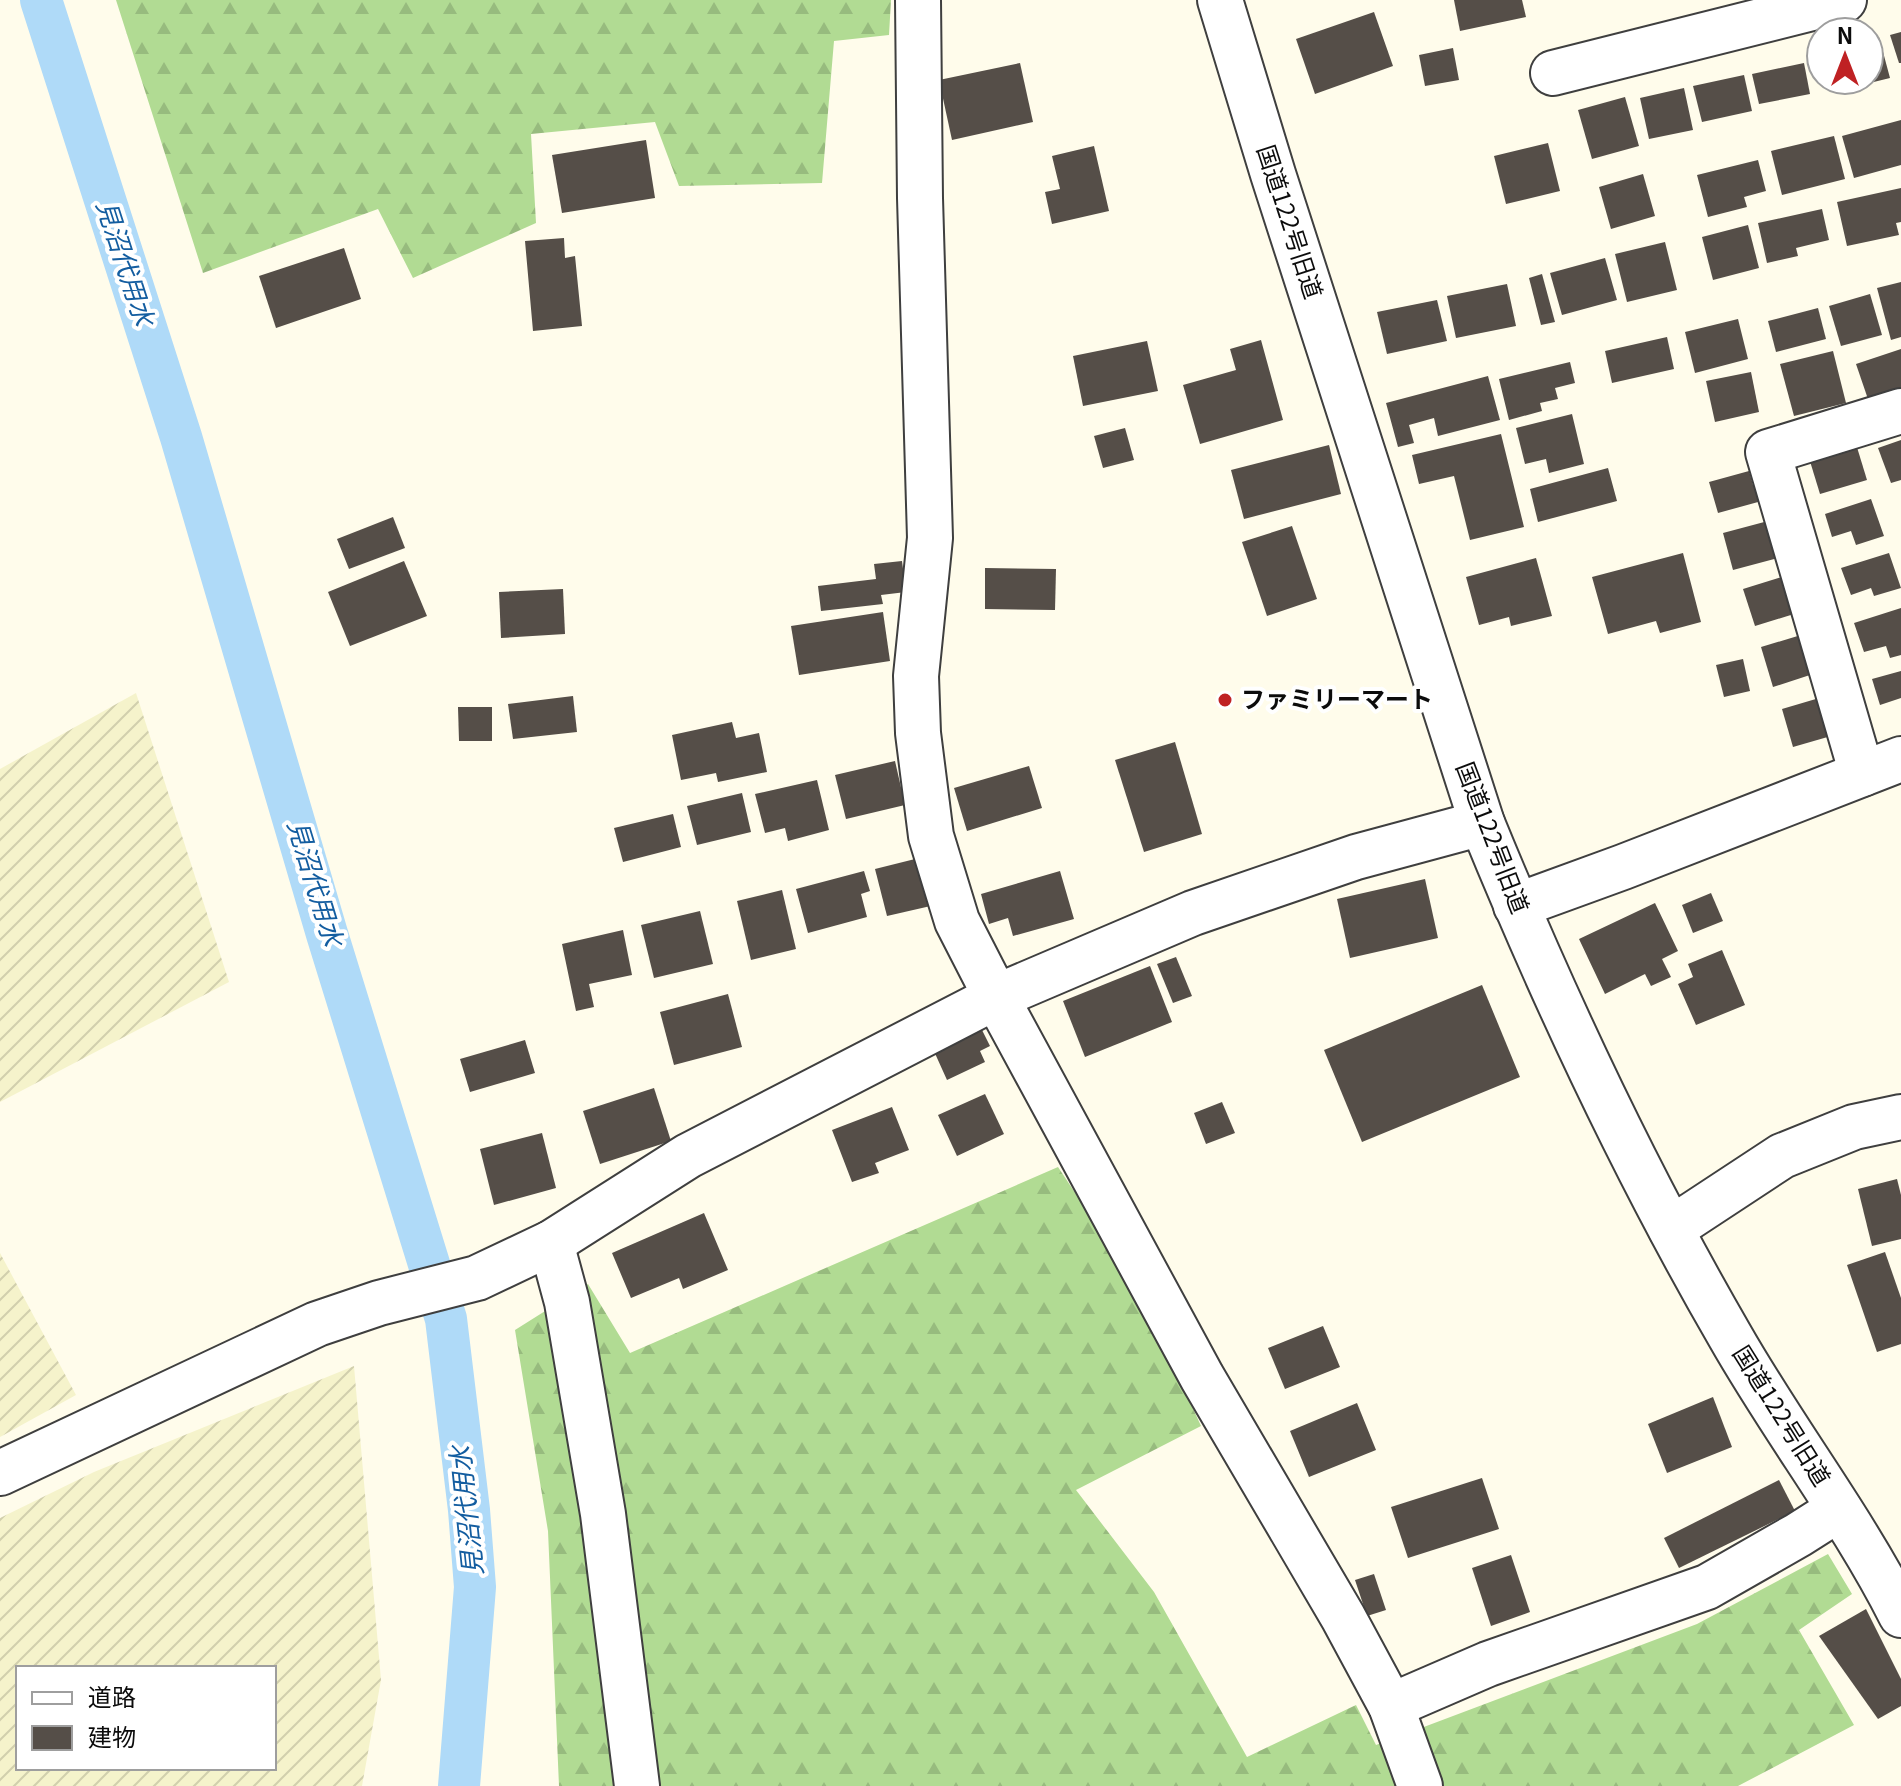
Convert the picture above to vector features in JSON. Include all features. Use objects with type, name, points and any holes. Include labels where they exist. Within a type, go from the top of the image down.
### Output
[{"type":"street","points":[[918,0],[920,198],[930,538],[916,676],[918,733],[931,836],[957,921],[996,997],[1202,1377],[1343,1617],[1391,1706],[1420,1786]]},
{"type":"street","name":"国道122号旧道","points":[[1220,0],[1482,823],[1516,906],[1671,1229],[1731,1339],[1879,1573],[1901,1615]]},
{"type":"street","points":[[1553,73],[1844,0]]},
{"type":"street","points":[[1516,906],[1882,766],[1768,452],[1901,411]]},
{"type":"street","points":[[0,1473],[317,1324],[467,1281],[551,1243],[688,1156],[996,997],[1193,913],[1356,857],[1482,823]]},
{"type":"street","points":[[1671,1229],[1782,1156],[1854,1127],[1901,1117]]},
{"type":"street","points":[[551,1243],[567,1302],[603,1514],[637,1786]]},
{"type":"street","points":[[1391,1706],[1488,1664],[1707,1587],[1839,1509]]},
{"type":"shaded area","points":[[136,693],[229,982],[0,1102],[0,769]]},
{"type":"shaded area","points":[[0,1253],[76,1395],[0,1437]]},
{"type":"shaded area","points":[[354,1366],[381,1680],[362,1786],[0,1786],[0,1518],[94,1472]]},
{"type":"green space","points":[[116,0],[891,0],[889,35],[834,41],[822,183],[679,186],[655,122],[531,134],[536,223],[413,278],[378,209],[203,273]]},
{"type":"green space","points":[[1058,1167],[1137,1286],[1201,1426],[1076,1490],[1154,1592],[1247,1757],[1356,1705],[1376,1745],[1697,1624],[1828,1554],[1852,1594],[1799,1630],[1854,1725],[1738,1786],[559,1786],[548,1531],[515,1330],[588,1284],[630,1353]]},
{"type":"building","points":[[1454,0],[1522,0],[1526,17],[1460,31]]},
{"type":"building","points":[[1374,12],[1393,66],[1315,94],[1296,39]]},
{"type":"building","points":[[1901,32],[1901,63],[1899,63],[1890,35]]},
{"type":"building","points":[[1453,48],[1459,80],[1425,86],[1419,55]]},
{"type":"building","points":[[1885,59],[1890,78],[1885,79]]},
{"type":"building","points":[[1020,63],[1033,122],[952,140],[939,80]]},
{"type":"building","points":[[1804,63],[1805,95],[1759,104],[1752,74]]},
{"type":"building","points":[[1744,75],[1752,111],[1702,122],[1693,86]]},
{"type":"building","points":[[1684,88],[1693,130],[1649,139],[1640,98]]},
{"type":"building","points":[[1625,97],[1639,146],[1592,159],[1578,110]]},
{"type":"building","points":[[1901,120],[1901,165],[1854,178],[1842,136]]},
{"type":"building","points":[[1834,136],[1845,179],[1782,195],[1771,151]]},
{"type":"building","points":[[646,140],[655,198],[562,213],[552,155]]},
{"type":"building","points":[[1548,143],[1560,191],[1506,204],[1494,156]]},
{"type":"building","points":[[1094,146],[1109,211],[1052,224],[1045,192],[1060,189],[1052,156]]},
{"type":"building","points":[[1758,160],[1766,191],[1744,197],[1747,207],[1708,217],[1697,175]]},
{"type":"building","points":[[1643,174],[1655,216],[1611,229],[1599,187]]},
{"type":"building","points":[[1901,188],[1901,222],[1896,223],[1899,235],[1847,246],[1837,202]]},
{"type":"building","points":[[1822,209],[1829,240],[1796,248],[1798,256],[1767,263],[1758,223]]},
{"type":"building","points":[[1748,225],[1759,268],[1713,280],[1702,237]]},
{"type":"building","points":[[564,238],[565,258],[575,256],[582,326],[533,331],[525,241]]},
{"type":"building","points":[[1665,242],[1677,290],[1627,302],[1615,254]]},
{"type":"building","points":[[344,248],[361,299],[276,328],[259,276]]},
{"type":"building","points":[[1605,258],[1617,300],[1562,315],[1550,273]]},
{"type":"building","points":[[1542,274],[1555,322],[1541,325],[1529,278]]},
{"type":"building","points":[[1901,282],[1901,337],[1891,340],[1877,288]]},
{"type":"building","points":[[1507,284],[1516,326],[1456,338],[1447,296]]},
{"type":"building","points":[[1870,294],[1882,335],[1841,346],[1829,306]]},
{"type":"building","points":[[1437,300],[1447,341],[1387,354],[1377,312]]},
{"type":"building","points":[[1818,308],[1826,339],[1776,352],[1768,321]]},
{"type":"building","points":[[1738,319],[1748,359],[1695,373],[1685,332]]},
{"type":"building","points":[[1667,337],[1674,369],[1612,383],[1605,351]]},
{"type":"building","points":[[1261,340],[1283,420],[1200,444],[1183,385],[1236,370],[1230,349]]},
{"type":"building","points":[[1147,341],[1158,391],[1083,406],[1073,356]]},
{"type":"building","points":[[1901,349],[1901,394],[1870,405],[1856,364]]},
{"type":"building","points":[[1833,351],[1846,403],[1794,416],[1780,364]]},
{"type":"building","points":[[1570,362],[1575,383],[1555,388],[1558,399],[1540,403],[1542,411],[1509,420],[1499,379]]},
{"type":"building","points":[[1751,372],[1759,412],[1715,422],[1706,381]]},
{"type":"building","points":[[1488,376],[1500,420],[1438,436],[1434,418],[1409,425],[1414,443],[1398,447],[1386,403]]},
{"type":"building","points":[[1572,414],[1584,464],[1549,473],[1546,459],[1525,464],[1516,428]]},
{"type":"building","points":[[1125,428],[1134,460],[1103,468],[1094,436]]},
{"type":"building","points":[[1501,434],[1524,527],[1470,540],[1454,476],[1419,484],[1412,455]]},
{"type":"building","points":[[1901,440],[1901,480],[1891,483],[1878,448]]},
{"type":"building","points":[[1856,444],[1867,480],[1820,494],[1809,458]]},
{"type":"building","points":[[1329,445],[1341,494],[1244,519],[1231,470]]},
{"type":"building","points":[[1608,468],[1617,501],[1538,522],[1530,489]]},
{"type":"building","points":[[1749,471],[1753,485],[1764,482],[1769,499],[1718,513],[1709,482]]},
{"type":"building","points":[[1871,499],[1884,536],[1856,545],[1851,531],[1832,537],[1825,514]]},
{"type":"building","points":[[393,517],[405,548],[349,569],[337,539]]},
{"type":"building","points":[[1768,521],[1778,558],[1733,570],[1723,533]]},
{"type":"building","points":[[1292,526],[1317,599],[1267,616],[1242,542]]},
{"type":"building","points":[[1683,553],[1701,622],[1660,633],[1656,621],[1608,634],[1592,577]]},
{"type":"building","points":[[1889,553],[1901,588],[1874,596],[1871,588],[1851,595],[1841,568]]},
{"type":"building","points":[[1536,558],[1552,616],[1511,626],[1509,617],[1479,625],[1466,577]]},
{"type":"building","points":[[404,561],[427,616],[350,646],[328,592]]},
{"type":"building","points":[[902,561],[906,592],[881,595],[883,604],[821,611],[818,586],[876,579],[874,564]]},
{"type":"building","points":[[985,568],[1056,569],[1055,610],[985,609]]},
{"type":"building","points":[[1782,577],[1794,614],[1755,626],[1743,589]]},
{"type":"building","points":[[563,589],[565,634],[501,638],[499,592]]},
{"type":"building","points":[[1901,608],[1901,655],[1890,658],[1886,646],[1864,652],[1854,623]]},
{"type":"building","points":[[883,612],[890,661],[799,675],[791,626]]},
{"type":"building","points":[[1801,635],[1813,674],[1773,687],[1761,647]]},
{"type":"building","points":[[1743,659],[1750,691],[1724,697],[1716,665]]},
{"type":"building","points":[[1901,671],[1901,698],[1880,705],[1872,679]]},
{"type":"building","points":[[573,696],[577,732],[513,739],[508,704]]},
{"type":"building","points":[[1826,696],[1838,734],[1793,747],[1782,709]]},
{"type":"building","points":[[458,707],[492,707],[492,741],[459,741]]},
{"type":"building","points":[[732,722],[736,738],[759,733],[767,772],[718,782],[716,773],[681,780],[672,735]]},
{"type":"building","points":[[1175,742],[1202,834],[1144,852],[1115,760]]},
{"type":"building","points":[[895,761],[905,805],[846,819],[835,775]]},
{"type":"building","points":[[1029,766],[1042,808],[967,831],[954,788]]},
{"type":"building","points":[[817,780],[829,830],[788,841],[785,828],[765,833],[755,794]]},
{"type":"building","points":[[742,793],[751,832],[697,845],[687,806]]},
{"type":"building","points":[[673,814],[681,847],[623,862],[614,828]]},
{"type":"building","points":[[923,857],[935,905],[887,916],[875,869]]},
{"type":"building","points":[[864,871],[870,891],[861,894],[867,917],[808,933],[796,889]]},
{"type":"building","points":[[1060,871],[1074,919],[1013,936],[1008,918],[989,924],[981,894]]},
{"type":"building","points":[[1425,879],[1438,938],[1350,958],[1337,899]]},
{"type":"building","points":[[782,890],[796,949],[751,960],[737,901]]},
{"type":"building","points":[[1711,893],[1723,921],[1693,933],[1682,905]]},
{"type":"building","points":[[1655,903],[1678,951],[1662,959],[1671,977],[1651,986],[1645,974],[1605,994],[1579,939]]},
{"type":"building","points":[[700,911],[713,964],[654,978],[641,925]]},
{"type":"building","points":[[623,930],[632,975],[589,984],[594,1007],[576,1011],[562,944]]},
{"type":"building","points":[[1722,950],[1745,1005],[1696,1025],[1678,984],[1693,977],[1688,964]]},
{"type":"building","points":[[1176,957],[1192,996],[1173,1003],[1157,964]]},
{"type":"building","points":[[1150,966],[1172,1022],[1085,1057],[1063,1001]]},
{"type":"building","points":[[1482,985],[1520,1077],[1362,1142],[1324,1050]]},
{"type":"building","points":[[728,994],[742,1047],[674,1065],[660,1012]]},
{"type":"building","points":[[980,1026],[990,1046],[980,1051],[985,1062],[947,1080],[933,1049]]},
{"type":"building","points":[[525,1040],[535,1073],[470,1092],[460,1059]]},
{"type":"building","points":[[654,1088],[671,1141],[600,1164],[583,1111]]},
{"type":"building","points":[[985,1094],[1004,1134],[957,1156],[938,1115]]},
{"type":"building","points":[[1222,1102],[1235,1133],[1206,1144],[1194,1113]]},
{"type":"building","points":[[892,1107],[909,1150],[875,1163],[879,1173],[852,1182],[832,1130]]},
{"type":"building","points":[[542,1133],[556,1188],[494,1205],[480,1149]]},
{"type":"building","points":[[1897,1179],[1901,1195],[1901,1239],[1872,1246],[1858,1189]]},
{"type":"building","points":[[704,1213],[728,1270],[683,1289],[679,1278],[631,1298],[612,1253]]},
{"type":"building","points":[[1885,1252],[1901,1298],[1901,1344],[1877,1352],[1847,1265]]},
{"type":"building","points":[[1323,1326],[1340,1367],[1285,1389],[1268,1348]]},
{"type":"building","points":[[1713,1397],[1732,1447],[1667,1473],[1648,1424]]},
{"type":"building","points":[[1357,1403],[1376,1450],[1309,1477],[1290,1431]]},
{"type":"building","points":[[1482,1478],[1499,1529],[1408,1558],[1391,1507]]},
{"type":"building","points":[[1779,1480],[1795,1511],[1679,1568],[1664,1538]]},
{"type":"building","points":[[1511,1555],[1530,1612],[1491,1626],[1472,1568]]},
{"type":"building","points":[[1374,1574],[1386,1610],[1367,1616],[1355,1580]]},
{"type":"building","points":[[1866,1609],[1901,1679],[1901,1706],[1878,1719],[1819,1636]]},
{"type":"waterway","name":"見沼代用水","points":[[41,0],[181,437],[327,934],[446,1319],[475,1587],[459,1786]]},
{"type":"place","name":"ファミリーマート","points":[[1225,700]]}]
